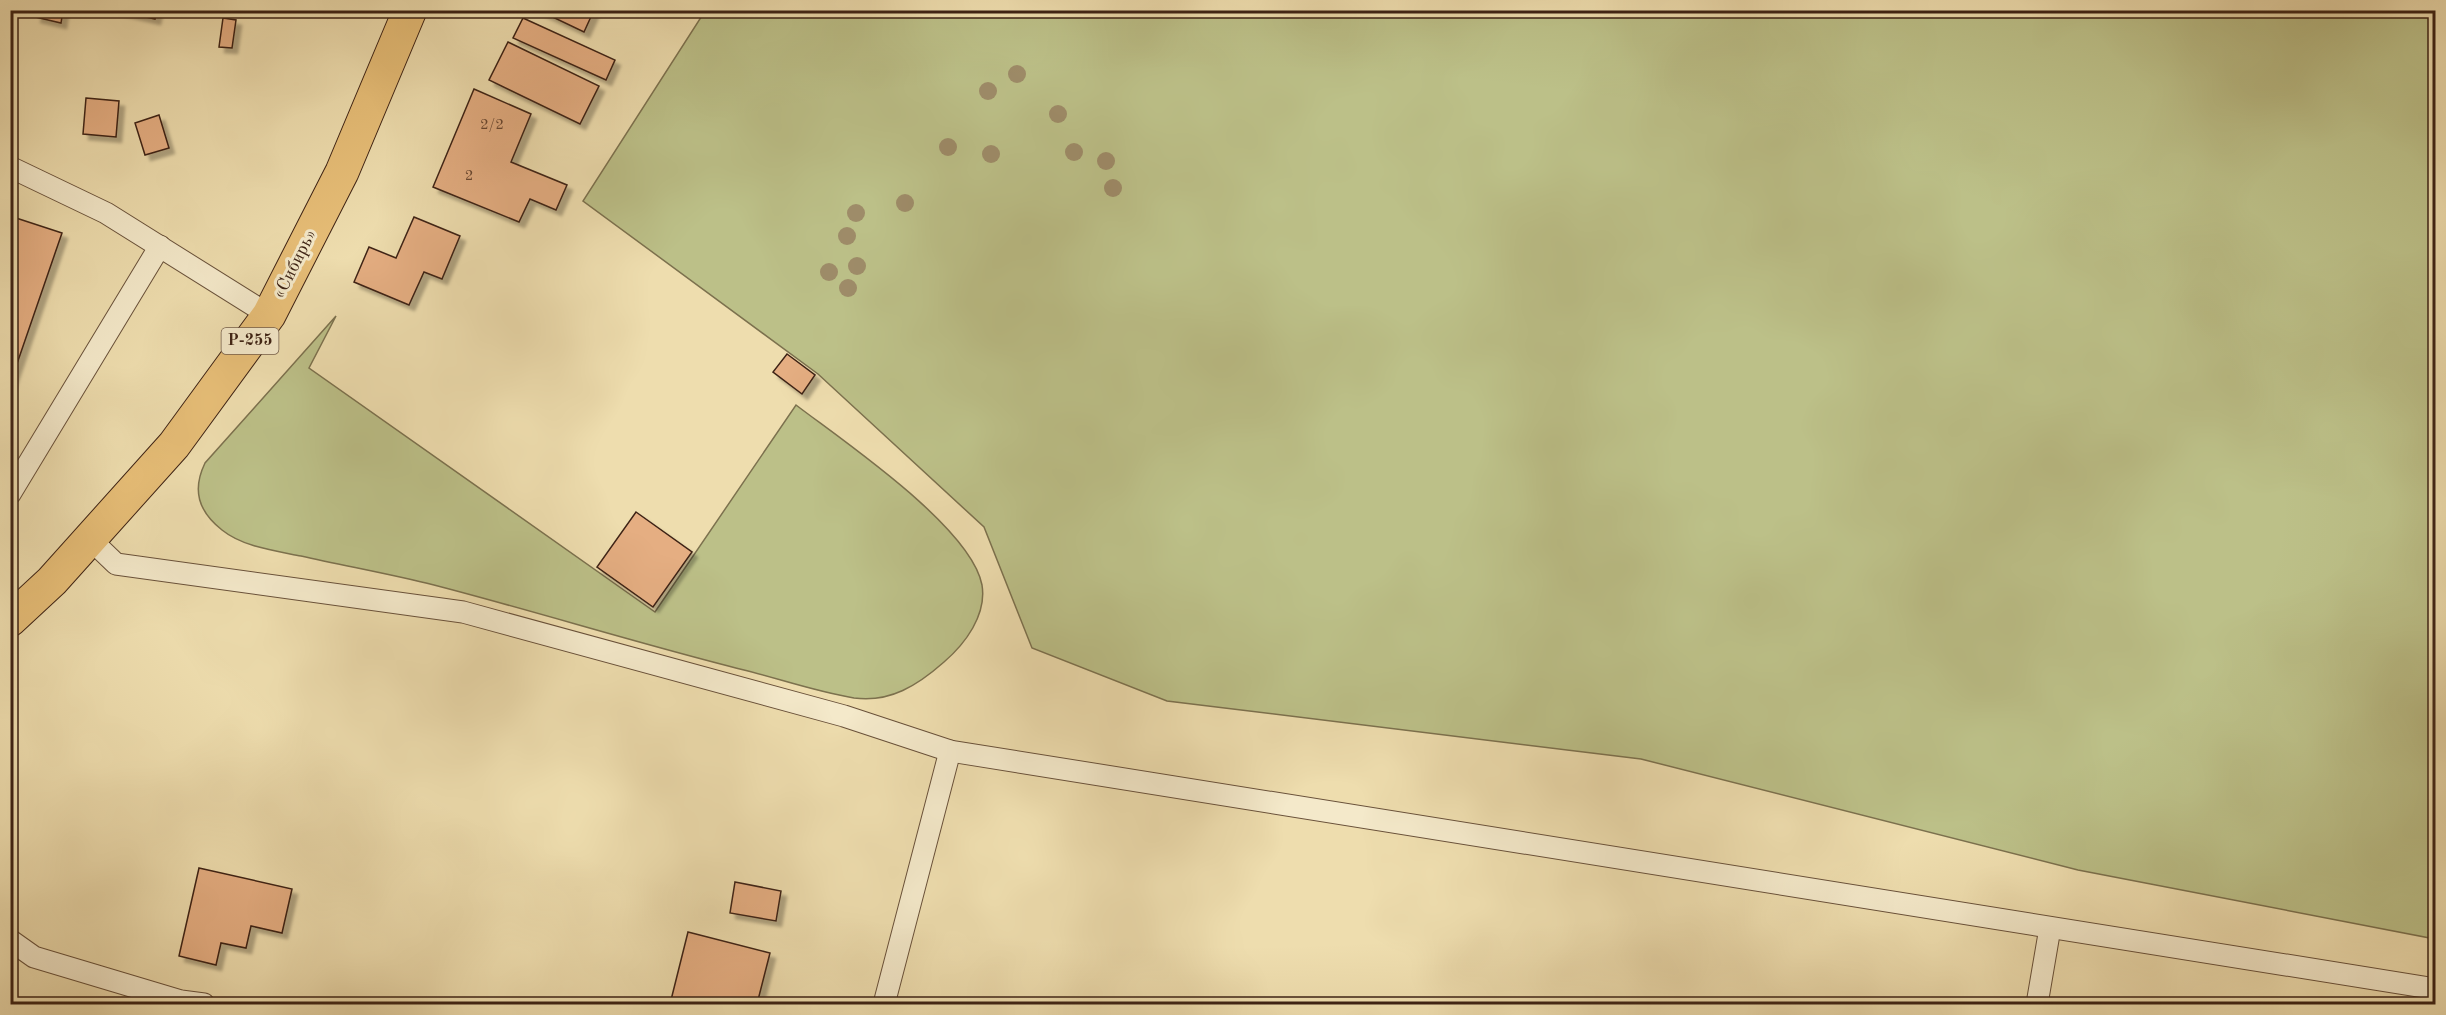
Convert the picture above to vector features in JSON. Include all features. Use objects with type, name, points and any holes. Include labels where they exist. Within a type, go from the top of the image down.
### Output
[{"type":"highway","name":"«Сибирь»","points":[[10,620],[52,581],[174,445],[269,315],[342,172],[410,10]]},
{"type":"lane","points":[[10,167],[106,213],[269,315]]},
{"type":"lane","points":[[10,494],[160,246]]},
{"type":"lane","points":[[89,538],[116,564],[463,612],[844,716],[950,751],[2436,989]]},
{"type":"lane","points":[[884,1005],[950,751]]},
{"type":"lane","points":[[2037,1005],[2050,928]]},
{"type":"lane","points":[[10,940],[34,957],[204,1005]]},
{"type":"green space","points":[[705,11],[2435,11],[2435,939],[2078,870],[1641,759],[1167,701],[1032,648],[984,527],[818,374],[583,201]]},
{"type":"green space","points":[[336,316],[309,368],[655,612],[796,405],[873,462],[931,512],[955,537],[973,562],[982,585],[983,596],[978,618],[960,647],[914,685],[880,698],[854,698],[666,650],[434,585],[271,550],[240,541],[214,523],[203,508],[198,491],[205,463]]},
{"type":"building","points":[[37,10],[63,10],[61,23],[35,17]]},
{"type":"building","points":[[116,10],[157,10],[155,19]]},
{"type":"building","points":[[538,10],[594,10],[584,32]]},
{"type":"building","points":[[223,18],[236,20],[232,48],[219,47]]},
{"type":"building","points":[[523,18],[615,60],[606,80],[513,38]]},
{"type":"building","points":[[508,42],[599,86],[580,124],[489,80]]},
{"type":"building","points":[[474,89],[531,114],[511,162],[567,185],[556,210],[530,199],[519,222],[433,187]]},
{"type":"building","points":[[86,98],[119,101],[116,137],[83,134]]},
{"type":"building","points":[[159,115],[169,148],[145,155],[135,123]]},
{"type":"building","points":[[10,216],[62,233],[10,384]]},
{"type":"building","points":[[414,217],[460,236],[442,279],[424,272],[409,305],[354,282],[369,247],[396,258]]},
{"type":"building","points":[[787,354],[815,375],[802,394],[773,372]]},
{"type":"building","points":[[636,512],[692,552],[653,607],[597,567]]},
{"type":"building","points":[[199,868],[292,889],[282,933],[251,926],[246,948],[221,943],[216,965],[179,956]]},
{"type":"building","points":[[735,882],[781,891],[776,921],[730,913]]},
{"type":"building","points":[[688,932],[770,953],[757,1004],[689,1004],[671,1000]]},
{"type":"building","points":[[1167,998],[1183,1004],[1164,1004]]}]
